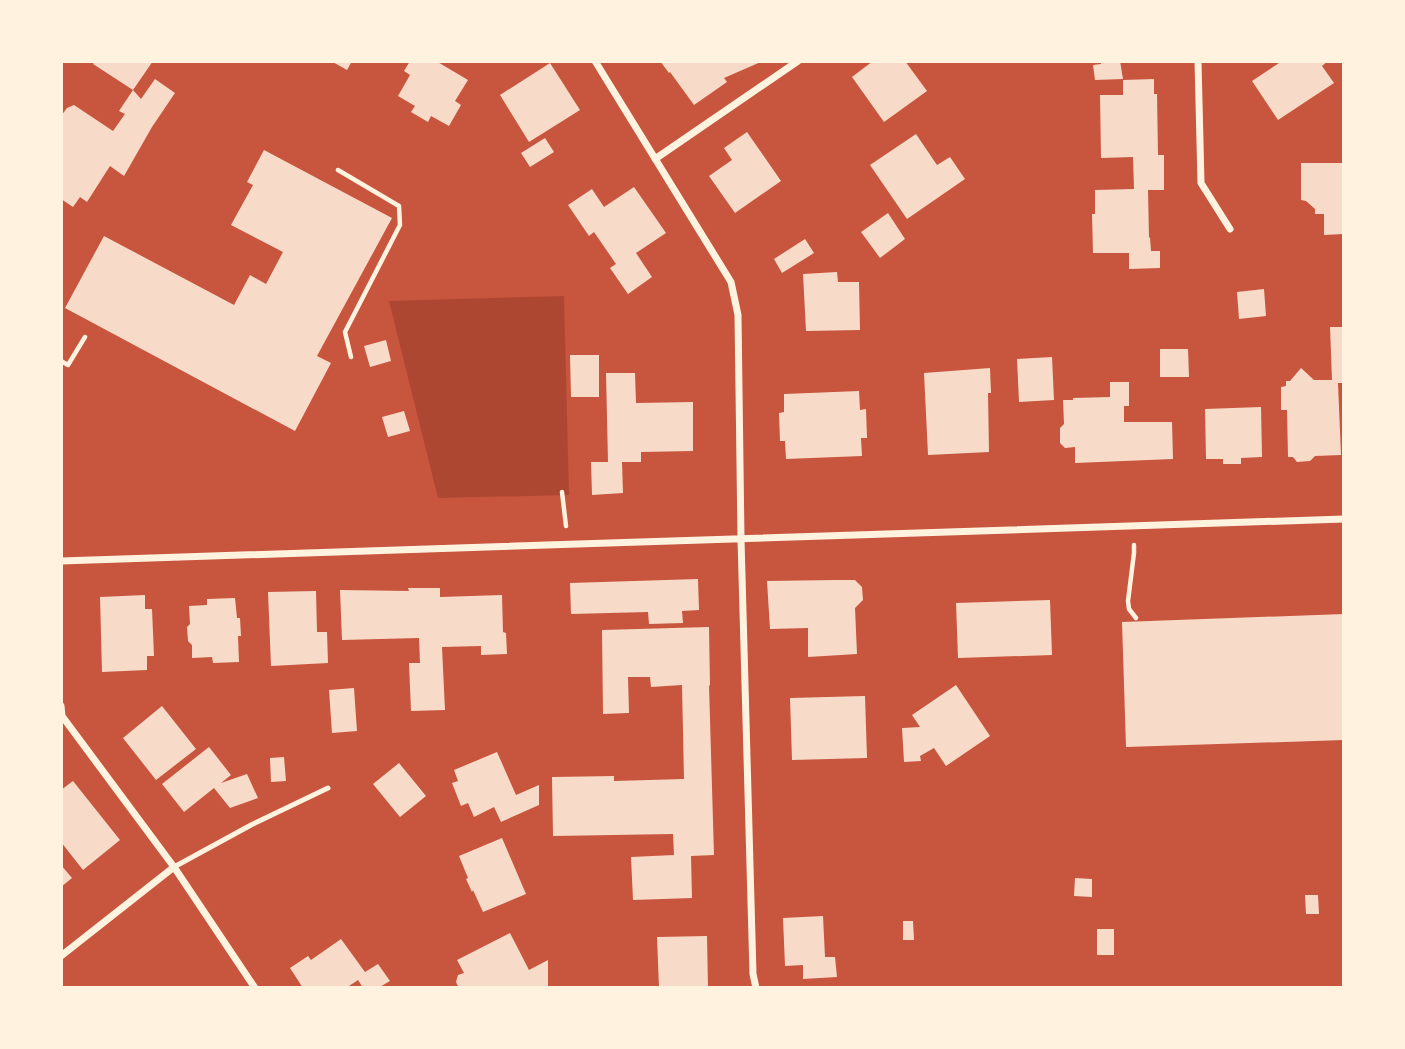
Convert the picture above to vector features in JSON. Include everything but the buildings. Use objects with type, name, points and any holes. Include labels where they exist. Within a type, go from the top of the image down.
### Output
[{"type":"street","points":[[595,61],[731,282],[738,315],[741,539],[756,988]]},
{"type":"street","points":[[655,159],[798,61]]},
{"type":"street","points":[[1198,61],[1201,183],[1230,229]]},
{"type":"street","points":[[61,561],[1344,519]]},
{"type":"street","points":[[61,706],[62,716],[174,867],[254,988]]},
{"type":"street","points":[[61,956],[174,867]]},
{"type":"lane","points":[[174,867],[251,825],[328,788]]},
{"type":"path","points":[[338,170],[398,206],[400,225],[345,332],[351,357]]},
{"type":"path","points":[[61,361],[68,365],[85,337]]},
{"type":"path","points":[[562,492],[568,544]]},
{"type":"path","points":[[1132,526],[1134,552],[1128,601],[1129,609],[1136,618]]},
{"type":"shaded area","points":[[564,296],[569,495],[438,498],[389,301]]}]
